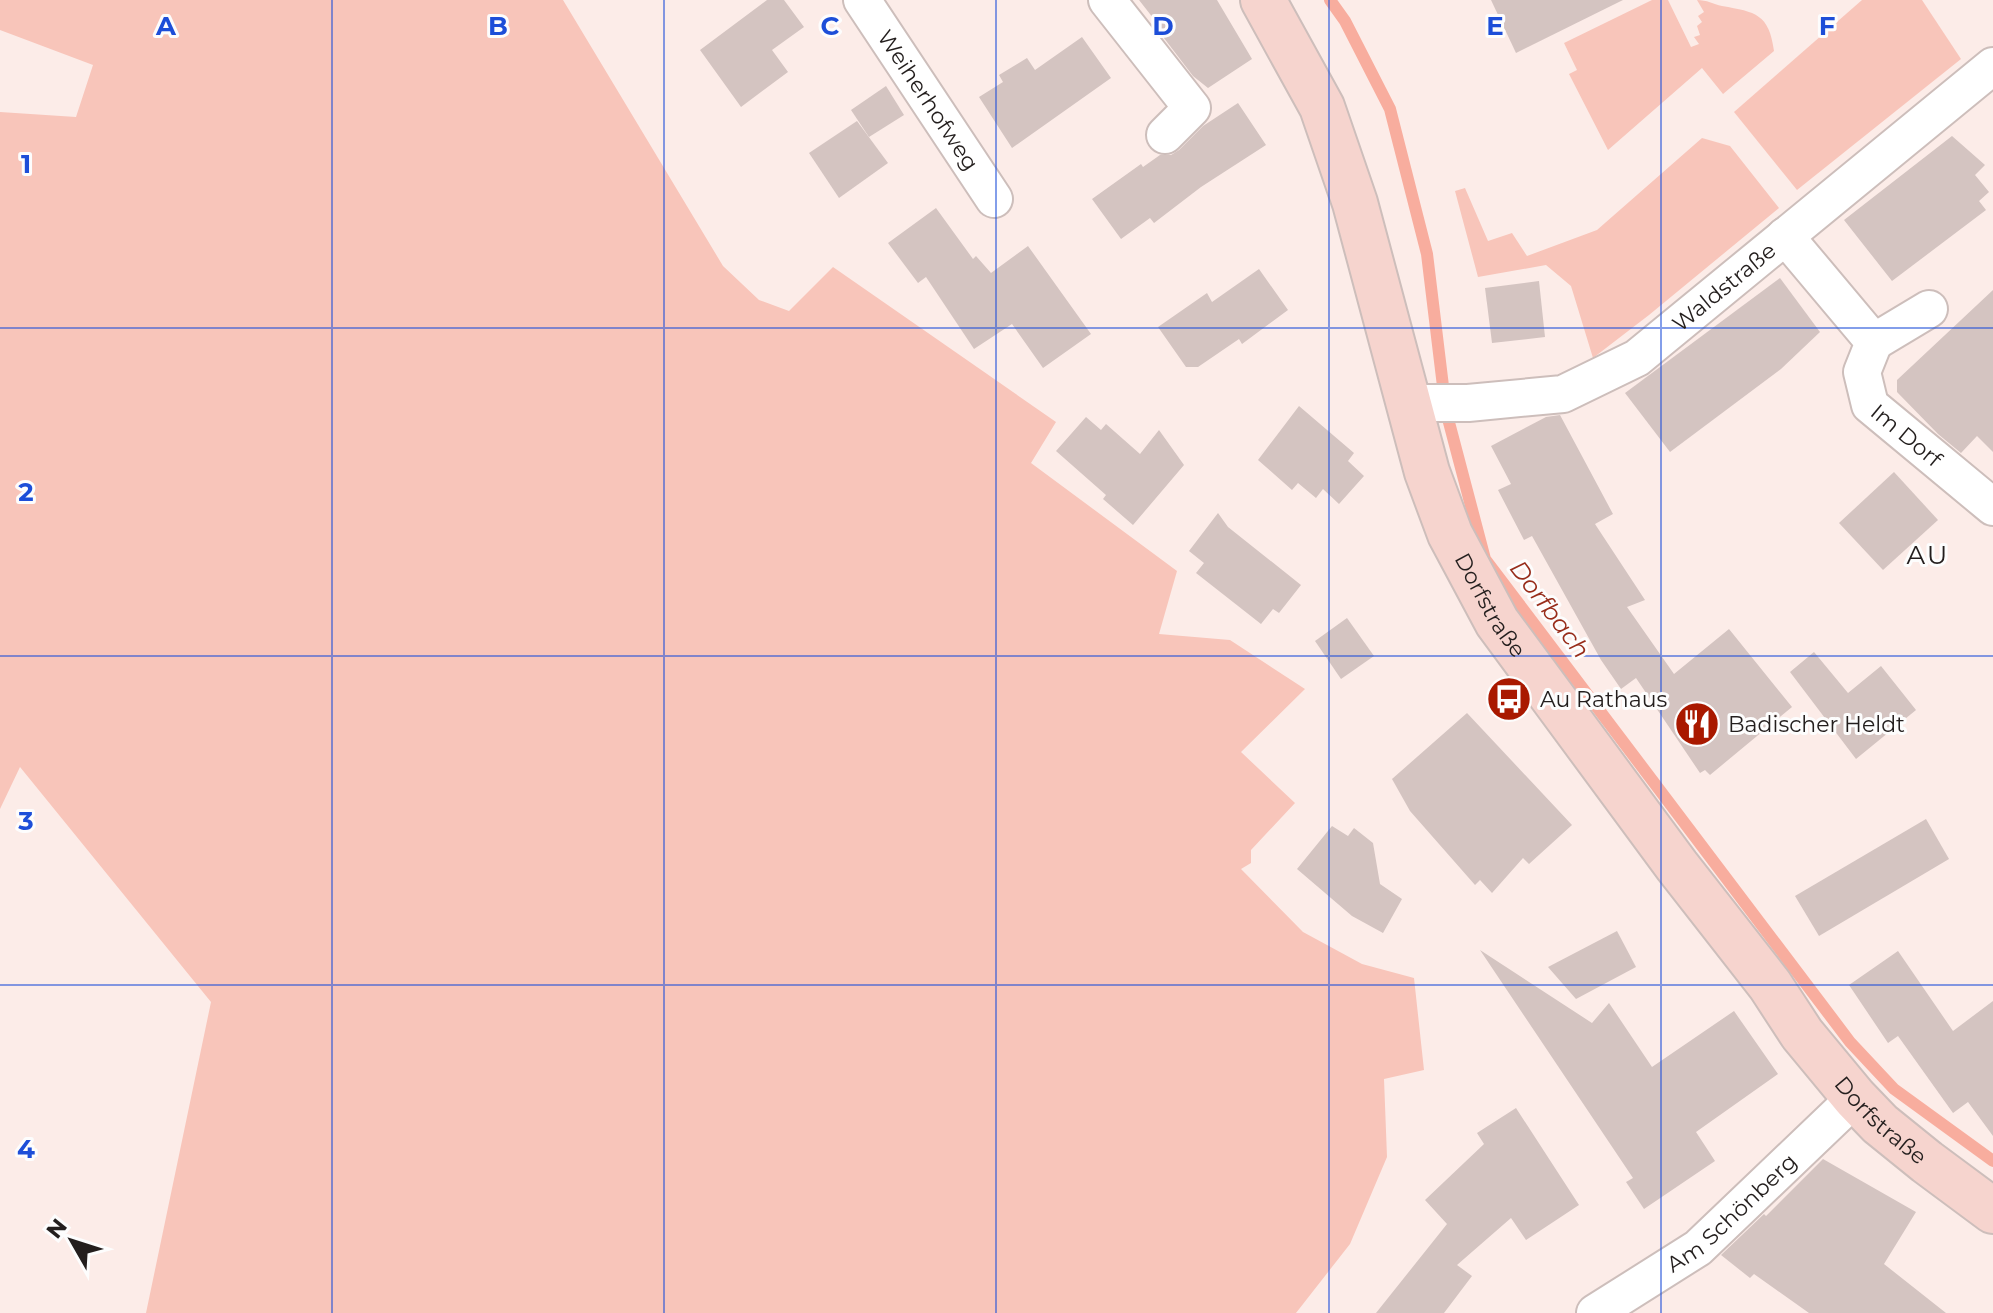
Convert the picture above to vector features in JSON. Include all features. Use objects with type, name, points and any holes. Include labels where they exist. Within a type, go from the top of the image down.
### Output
[{"type":"main road","name":"Dorfstraße","points":[[1263,0],[1322,107],[1417,403],[1427,472],[1450,534],[1497,622],[1667,853],[1770,985],[1802,1034],[1855,1098],[1880,1124],[1993,1211]]},
{"type":"street","name":"Weiherhofweg","points":[[862,0],[994,199]]},
{"type":"street","points":[[1107,0],[1192,108],[1165,135]]},
{"type":"street","name":"Waldstraße","points":[[1417,403],[1468,403],[1563,394],[1637,358],[1993,66]]},
{"type":"street","points":[[1785,236],[1874,342],[1929,309]]},
{"type":"street","name":"Im Dorf","points":[[1874,342],[1862,372],[1870,405],[1993,507]]},
{"type":"street","name":"Am Schönberg","points":[[1595,1313],[1698,1248],[1855,1098]]},
{"type":"shaded area","points":[[0,0],[563,0],[723,266],[759,300],[789,311],[833,267],[1056,422],[1031,463],[1177,571],[1159,634],[1230,640],[1305,689],[1241,752],[1295,803],[1251,850],[1251,863],[1241,869],[1303,932],[1362,964],[1414,978],[1424,1070],[1384,1079],[1387,1157],[1350,1244],[1296,1313],[146,1313],[211,1002],[20,767],[0,809],[0,112],[76,117],[93,65],[0,30]]},
{"type":"shaded area","points":[[1652,0],[1668,0],[1691,47],[1699,44],[1694,37],[1700,35],[1697,26],[1702,22],[1698,16],[1704,12],[1697,0],[1744,10],[1759,17],[1769,29],[1774,51],[1723,94],[1702,68],[1608,150],[1569,74],[1577,70],[1564,43]]},
{"type":"shaded area","points":[[1862,0],[1922,0],[1961,59],[1797,190],[1734,112]]},
{"type":"shaded area","points":[[1702,138],[1730,146],[1779,208],[1593,358],[1571,286],[1546,265],[1478,277],[1455,191],[1465,188],[1488,241],[1512,233],[1527,256],[1597,230]]},
{"type":"building","points":[[767,0],[784,0],[804,27],[772,50],[788,72],[741,107],[700,50]]},
{"type":"building","points":[[1139,0],[1217,0],[1252,59],[1208,88],[1193,76]]},
{"type":"building","points":[[1491,0],[1623,0],[1516,53]]},
{"type":"building","points":[[1082,37],[1111,78],[1012,148],[979,97],[1003,82],[999,75],[1027,58],[1035,70]]},
{"type":"building","points":[[886,86],[904,115],[869,137],[851,110]]},
{"type":"building","points":[[1238,103],[1266,145],[1201,187],[1154,223],[1150,218],[1121,239],[1092,199],[1141,164],[1143,167],[1160,155],[1171,155],[1179,150],[1203,126]]},
{"type":"building","points":[[857,121],[888,163],[839,198],[809,153]]},
{"type":"building","points":[[1952,136],[1985,165],[1975,175],[1989,192],[1979,201],[1986,210],[1892,281],[1844,220]]},
{"type":"building","points":[[936,208],[973,259],[976,256],[991,273],[1028,246],[1091,334],[1043,368],[1012,324],[974,349],[926,277],[918,283],[888,243]]},
{"type":"building","points":[[1259,269],[1288,310],[1242,344],[1239,339],[1198,367],[1186,367],[1158,327],[1207,293],[1212,302]]},
{"type":"building","points":[[1780,278],[1820,332],[1781,369],[1670,452],[1625,393]]},
{"type":"building","points":[[1539,281],[1545,337],[1492,343],[1485,288]]},
{"type":"building","points":[[1993,290],[1993,452],[1977,436],[1961,453],[1897,392],[1897,380]]},
{"type":"building","points":[[1299,406],[1354,453],[1348,461],[1364,476],[1339,504],[1323,489],[1316,498],[1298,483],[1292,490],[1258,460]]},
{"type":"building","points":[[1560,415],[1613,514],[1595,524],[1645,600],[1627,607],[1674,674],[1729,629],[1792,707],[1710,775],[1705,770],[1700,773],[1636,678],[1621,689],[1601,660],[1532,536],[1524,540],[1498,490],[1511,484],[1491,446],[1546,417]]},
{"type":"building","points":[[1086,417],[1101,430],[1106,424],[1140,454],[1159,430],[1184,465],[1133,525],[1103,499],[1106,495],[1056,451]]},
{"type":"building","points":[[1894,472],[1938,520],[1883,570],[1839,523]]},
{"type":"building","points":[[1218,513],[1228,527],[1301,585],[1279,613],[1273,609],[1261,624],[1196,573],[1204,563],[1189,551]]},
{"type":"building","points":[[1347,618],[1374,656],[1341,679],[1315,641]]},
{"type":"building","points":[[1814,652],[1848,693],[1881,666],[1916,710],[1856,759],[1790,672]]},
{"type":"building","points":[[1467,713],[1572,825],[1529,864],[1523,858],[1492,893],[1480,880],[1475,885],[1410,811],[1392,779]]},
{"type":"building","points":[[1926,819],[1949,859],[1819,936],[1795,896]]},
{"type":"building","points":[[1332,826],[1348,836],[1354,828],[1373,843],[1380,884],[1402,899],[1383,933],[1352,916],[1297,869]]},
{"type":"building","points":[[1617,931],[1636,967],[1576,999],[1548,967]]},
{"type":"building","points":[[1480,950],[1592,1023],[1609,1003],[1652,1067],[1734,1011],[1778,1074],[1696,1132],[1715,1161],[1644,1209],[1626,1182],[1633,1178]]},
{"type":"building","points":[[1898,951],[1953,1031],[1993,1001],[1993,1136],[1968,1102],[1953,1113],[1898,1036],[1888,1043],[1849,985]]},
{"type":"building","points":[[1516,1108],[1579,1205],[1526,1240],[1511,1218],[1457,1265],[1472,1276],[1444,1313],[1376,1313],[1447,1224],[1425,1200],[1484,1144],[1477,1133]]},
{"type":"building","points":[[1823,1159],[1916,1212],[1884,1264],[1946,1313],[1809,1313],[1754,1274],[1750,1278],[1721,1255],[1764,1214],[1766,1216]]},
{"type":"waterway","name":"Dorfbach","points":[[1330,0],[1345,21],[1390,109],[1427,254],[1446,411],[1485,559],[1850,1042],[1894,1089],[1993,1161]]},
{"type":"place","name":"Au Rathaus","points":[[1509,699]]},
{"type":"place","name":"Badischer Heldt","points":[[1697,724]]},
{"type":"district","name":"AU","points":[[1928,555]]}]
